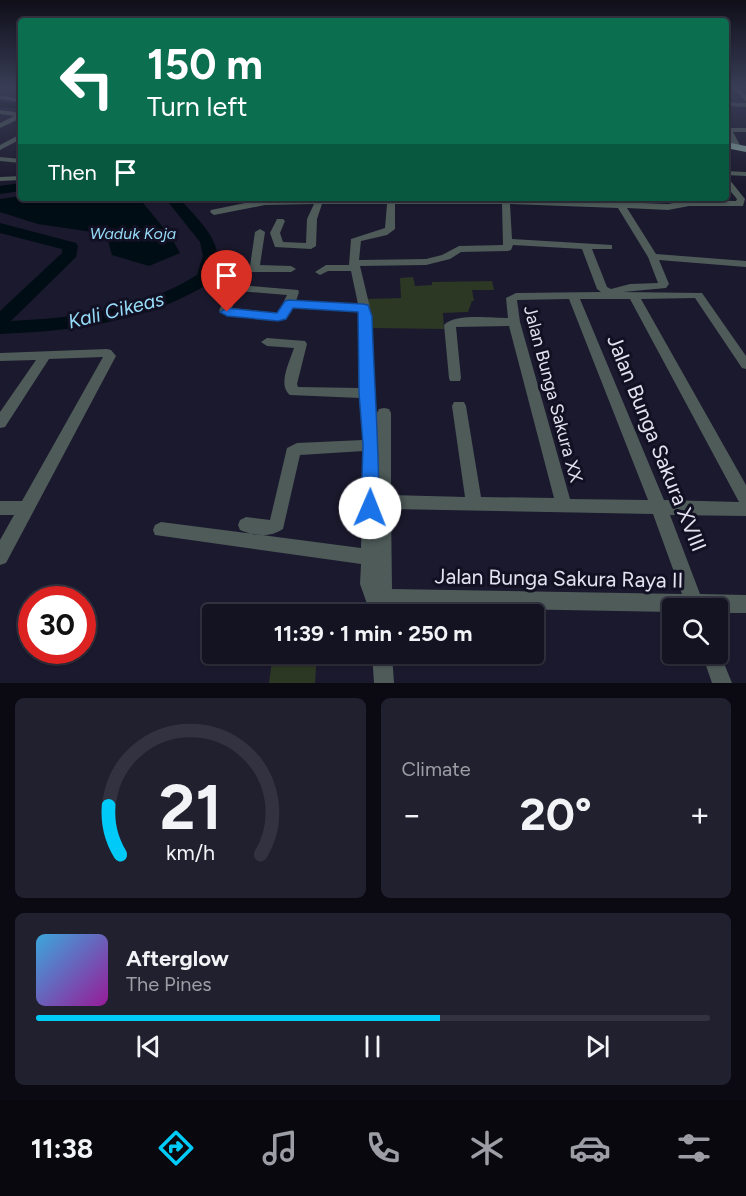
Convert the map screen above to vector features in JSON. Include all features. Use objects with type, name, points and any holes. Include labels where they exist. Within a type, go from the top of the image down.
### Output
[{"type":"street","points":[[729,130],[746,130]]},
{"type":"street","points":[[729,131],[741,148]]},
{"type":"street","points":[[0,148],[18,138]]},
{"type":"street","points":[[0,142],[9,142]]},
{"type":"street","points":[[0,159],[18,161]]},
{"type":"street","points":[[729,173],[746,174]]},
{"type":"street","points":[[0,180],[18,178]]},
{"type":"street","points":[[552,201],[668,207],[689,203],[743,208],[741,199],[729,185]]},
{"type":"street","points":[[214,212],[265,202],[292,201]]},
{"type":"street","points":[[280,221],[275,233],[279,238],[278,245],[311,246],[312,219],[319,201]]},
{"type":"street","points":[[343,201],[392,203],[430,201]]},
{"type":"street","points":[[478,201],[522,201]]},
{"type":"street","points":[[665,201],[668,207]]},
{"type":"street","points":[[320,272],[326,268],[354,265],[426,262],[446,257],[459,249],[508,248],[506,202]]},
{"type":"street","points":[[379,604],[369,584],[371,445],[366,393],[366,316],[354,265],[356,239],[384,233],[390,229],[392,203]]},
{"type":"street","points":[[586,246],[602,289],[611,292],[630,287],[662,286],[664,284],[653,257],[621,206]]},
{"type":"street","points":[[255,268],[260,232]]},
{"type":"street","points":[[508,242],[609,247]]},
{"type":"street","points":[[653,257],[746,264]]},
{"type":"street","points":[[234,288],[294,292],[282,316],[227,312],[225,309],[241,270],[291,269]]},
{"type":"street","name":"Jalan Bunga Sakura XX","points":[[564,506],[514,322],[511,298],[516,296],[698,295],[746,365]]},
{"type":"street","name":"Jalan Bunga Sakura XVIII","points":[[573,296],[659,508],[692,598]]},
{"type":"street","points":[[634,296],[746,500]]},
{"type":"street","points":[[289,304],[363,308]]},
{"type":"street","points":[[455,378],[450,325],[456,322],[514,322]]},
{"type":"street","points":[[267,342],[301,344],[290,384],[291,389],[295,392],[366,393]]},
{"type":"street","points":[[0,357],[107,353],[110,356],[0,557]]},
{"type":"street","points":[[0,423],[46,355]]},
{"type":"street","points":[[459,406],[474,504]]},
{"type":"street","points":[[381,604],[384,413]]},
{"type":"street","points":[[246,525],[271,528],[277,524],[292,452],[297,449],[371,445]]},
{"type":"street","points":[[384,502],[746,509]]},
{"type":"street","points":[[0,508],[26,508]]},
{"type":"street","points":[[161,530],[369,557]]},
{"type":"street","name":"Jalan Bunga Sakura Raya II","points":[[728,605],[746,604]]},
{"type":"street","name":"Jalan Bunga Sakura Raya II","points":[[544,607],[662,606]]},
{"type":"street","points":[[383,664],[384,683]]},
{"type":"street","points":[[715,664],[722,683]]},
{"type":"green space","points":[[413,277],[415,286],[432,285],[432,282],[492,281],[494,290],[472,290],[474,301],[468,312],[443,313],[444,329],[371,328],[366,299],[401,298],[400,278]]},
{"type":"green space","points":[[272,664],[316,664],[315,683],[269,683]]},
{"type":"water","name":"Waduk Koja","points":[[18,196],[18,201],[141,201],[171,237],[180,253],[149,266],[112,255],[106,234],[38,224],[0,212],[0,199]]},
{"type":"waterway","points":[[0,190],[18,187]]},
{"type":"waterway","name":"Kali Cikeas","points":[[0,328],[41,326],[101,318],[166,300],[205,278],[211,256],[208,241],[175,201]]},
{"type":"waterway","points":[[0,228],[70,246],[70,254],[0,321]]},
{"type":"route","points":[[227,312],[278,317],[282,316],[289,304],[363,308],[366,316],[366,393],[371,445],[370,508]]}]
